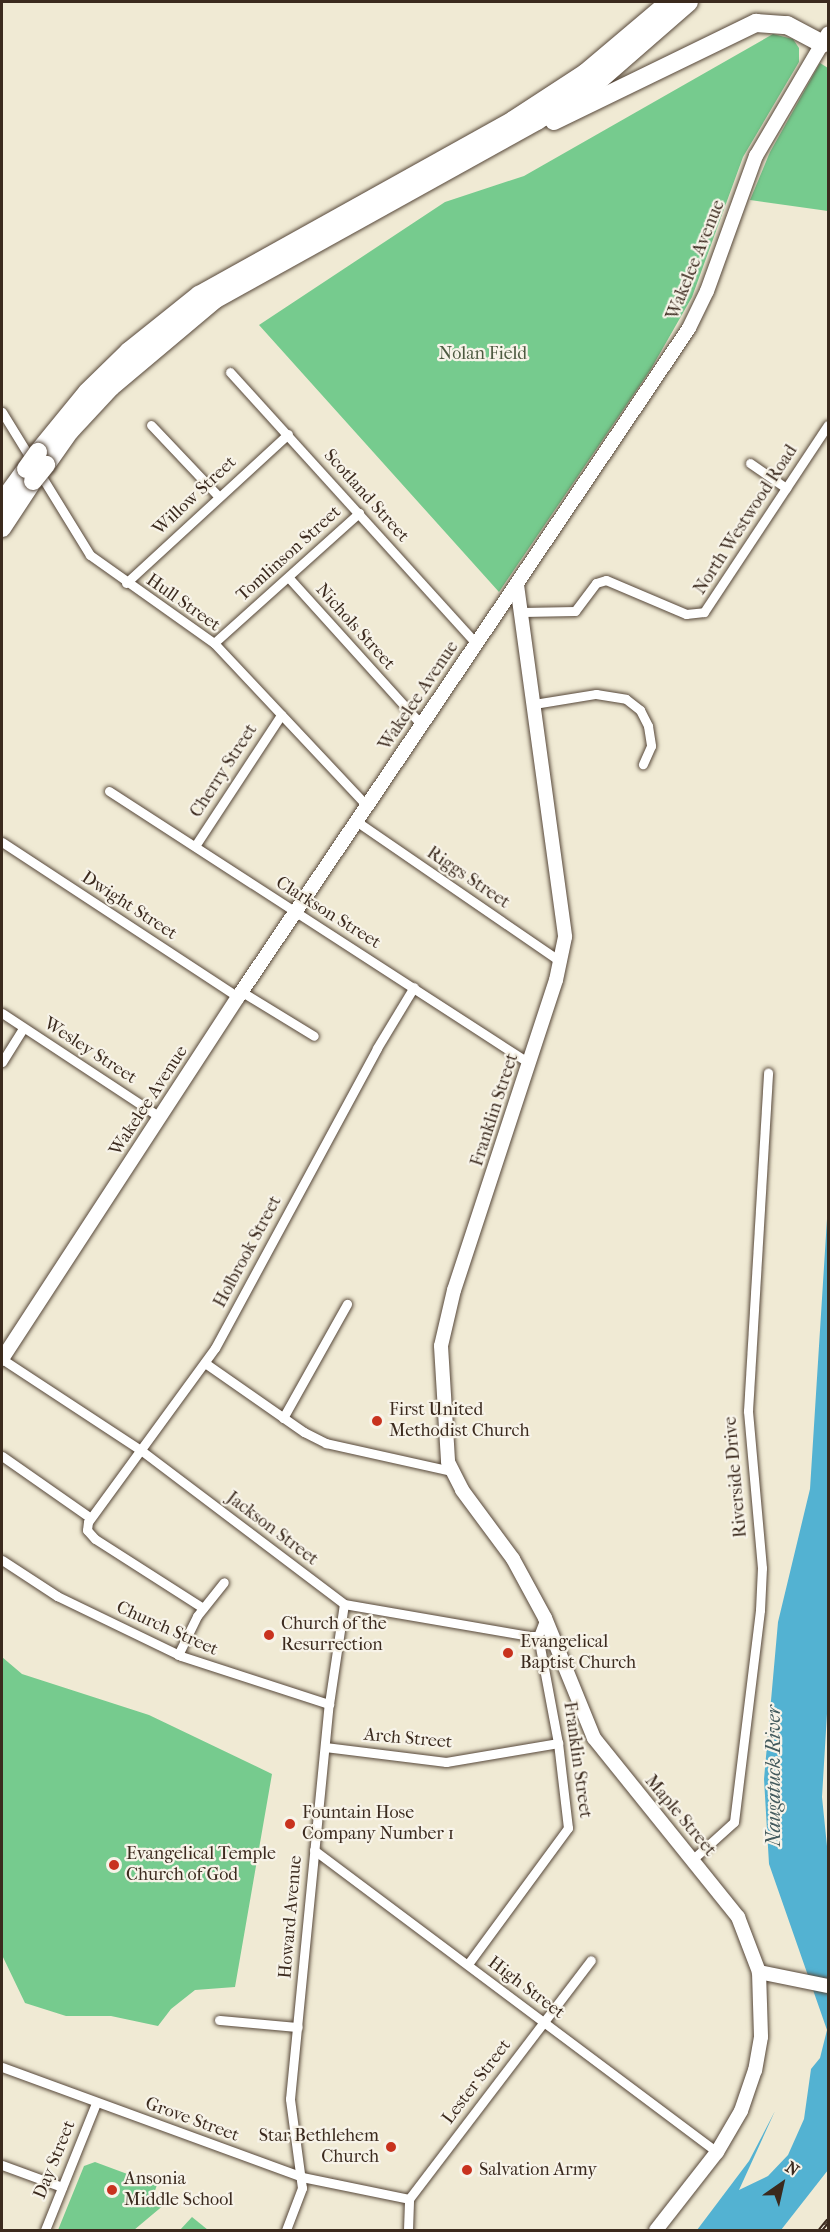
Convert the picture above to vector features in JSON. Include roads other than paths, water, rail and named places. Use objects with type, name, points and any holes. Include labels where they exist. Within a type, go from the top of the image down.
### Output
[{"type":"highway","points":[[2,528],[30,475],[87,392],[129,351],[199,296],[268,254],[513,120],[585,73],[669,2]]},
{"type":"highway","points":[[42,459],[111,387],[216,299],[475,156],[594,85],[689,2]]},
{"type":"highway","points":[[475,156],[756,23],[787,25],[825,39]]},
{"type":"highway","points":[[2,502],[30,475]]},
{"type":"main road","name":"Wakelee Avenue","points":[[2,1359],[240,995],[689,328],[707,291],[756,156],[825,39]]},
{"type":"main road","name":"Franklin Street","points":[[451,1471],[441,1346],[454,1290],[530,1063],[561,962],[564,915],[523,612],[517,585]]},
{"type":"main road","points":[[451,1471],[513,1559],[545,1618]]},
{"type":"main road","name":"Maple Street","points":[[545,1618],[594,1738],[738,1917],[759,1972]]},
{"type":"main road","points":[[656,2230],[717,2152],[741,2111],[755,2070],[761,2037],[759,1972],[793,1977],[828,1986]]},
{"type":"street","name":"Scotland Street","points":[[230,372],[476,642]]},
{"type":"street","name":"Hull Street","points":[[2,412],[82,545],[126,583],[214,643],[367,806]]},
{"type":"street","points":[[151,425],[219,497]]},
{"type":"street","name":"North Westwood Road","points":[[523,612],[575,611],[596,584],[606,580],[686,614],[704,612],[828,425]]},
{"type":"street","name":"Willow Street","points":[[126,583],[288,434]]},
{"type":"street","points":[[750,463],[786,488]]},
{"type":"street","name":"Tomlinson Street","points":[[214,643],[359,513]]},
{"type":"street","name":"Nichols Street","points":[[289,578],[421,724]]},
{"type":"street","points":[[534,704],[596,694],[626,699],[640,710],[648,726],[651,746],[643,764]]},
{"type":"street","name":"Cherry Street","points":[[195,846],[281,715]]},
{"type":"street","name":"Clarkson Street","points":[[110,791],[295,913],[530,1063]]},
{"type":"street","name":"Riggs Street","points":[[356,821],[561,962]]},
{"type":"street","name":"Dwight Street","points":[[2,842],[240,995],[314,1036]]},
{"type":"street","name":"Holbrook Street","points":[[89,1517],[142,1451],[205,1363],[414,987]]},
{"type":"street","name":"Wesley Street","points":[[2,1013],[160,1117]]},
{"type":"street","points":[[2,1062],[23,1028]]},
{"type":"street","name":"Riverside Drive","points":[[693,1860],[734,1822],[760,1610],[762,1568],[748,1411],[768,1073]]},
{"type":"street","points":[[283,1418],[347,1304]]},
{"type":"street","name":"Jackson Street","points":[[2,1359],[142,1451],[344,1604],[406,1618],[538,1636]]},
{"type":"street","points":[[205,1363],[283,1418],[326,1443],[451,1471]]},
{"type":"street","points":[[2,1456],[89,1517],[87,1530],[95,1539],[203,1608]]},
{"type":"street","name":"Church Street","points":[[2,1560],[57,1596],[178,1655],[329,1704]]},
{"type":"street","points":[[178,1655],[203,1608],[224,1582]]},
{"type":"street","name":"Howard Avenue","points":[[286,2230],[302,2177],[290,2099],[329,1704],[344,1604]]},
{"type":"street","points":[[538,1636],[545,1618]]},
{"type":"street","name":"Franklin Street","points":[[468,1964],[567,1832],[569,1817],[538,1636]]},
{"type":"street","name":"Arch Street","points":[[325,1747],[446,1762],[558,1743]]},
{"type":"street","name":"High Street","points":[[314,1850],[717,2152]]},
{"type":"street","name":"Lester Street","points":[[409,2199],[591,1960]]},
{"type":"street","points":[[219,2020],[298,2027]]},
{"type":"street","name":"Grove Street","points":[[2,2067],[302,2177],[409,2199]]},
{"type":"street","name":"Day Street","points":[[45,2230],[96,2103]]},
{"type":"street","points":[[2,2165],[62,2187]]},
{"type":"street","points":[[408,2230],[409,2199]]},
{"type":"water","name":"Naugatuck River","points":[[828,1203],[828,1697],[822,1797],[828,1856],[828,2170],[781,2230],[697,2230],[749,2161],[775,2111],[739,2190],[768,2176],[788,2155],[804,2119],[811,2069],[820,2058],[827,2030],[769,1864],[764,1779],[778,1622],[810,1489]]},
{"type":"railway","points":[[820,2230],[828,2220]]},
{"type":"place","name":"First United Methodist Church","points":[[377,1421]]},
{"type":"place","name":"Church of the Resurrection","points":[[269,1635]]},
{"type":"place","name":"Evangelical Baptist Church","points":[[508,1653]]},
{"type":"place","name":"Fountain Hose Company Number 1","points":[[290,1824]]},
{"type":"place","name":"Evangelical Temple Church of God","points":[[114,1865]]},
{"type":"place","name":"Star Bethlehem Church","points":[[391,2147]]},
{"type":"place","name":"Salvation Army","points":[[467,2170]]},
{"type":"place","name":"Ansonia Middle School","points":[[112,2190]]},
{"type":"park label","name":"Nolan Field","points":[[483,354]]}]
